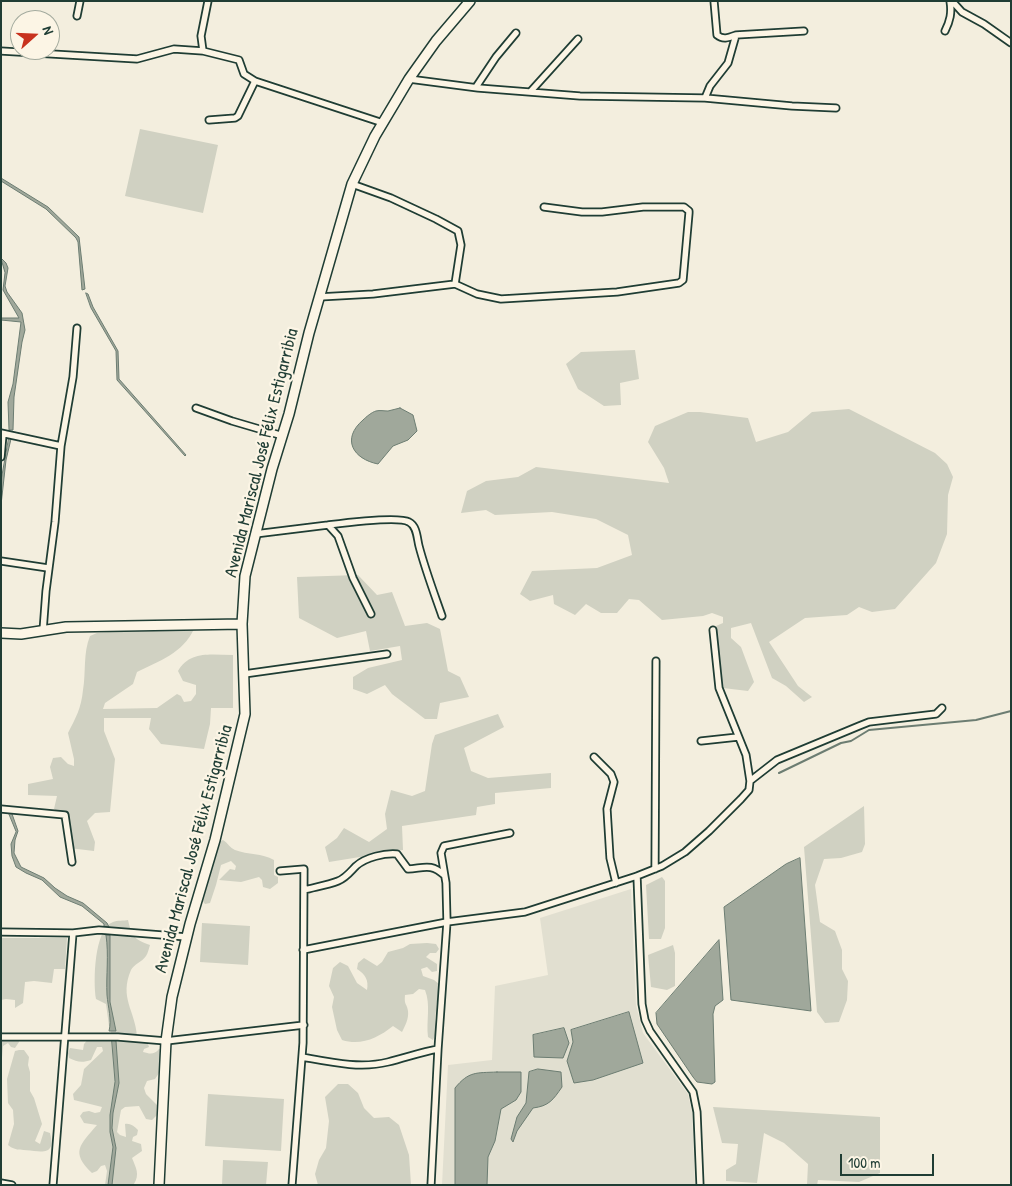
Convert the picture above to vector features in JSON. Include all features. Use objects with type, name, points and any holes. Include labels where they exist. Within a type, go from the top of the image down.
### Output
[{"type":"main road","name":"Avenida Mariscal José Félix Estigarribia","points":[[159,1185],[166,1041],[172,997],[215,840],[245,714],[242,624],[245,576],[272,469],[283,436],[319,297],[352,184],[361,162],[408,79],[436,41],[470,1]]},
{"type":"main road","points":[[1,634],[21,634],[66,628],[242,624]]},
{"type":"street","points":[[78,16],[80,1]]},
{"type":"street","points":[[202,51],[202,36],[208,1]]},
{"type":"street","points":[[714,1],[717,36],[721,38],[726,39],[736,35],[804,31]]},
{"type":"street","points":[[945,31],[952,12],[951,1]]},
{"type":"street","points":[[951,1],[962,12],[984,24],[1011,44]]},
{"type":"street","points":[[476,88],[496,57],[516,33]]},
{"type":"street","points":[[705,98],[710,86],[728,63],[736,35]]},
{"type":"street","points":[[531,91],[578,40]]},
{"type":"street","points":[[1,51],[137,59],[174,49],[202,51],[239,60],[244,74],[255,81],[383,123]]},
{"type":"street","points":[[408,79],[476,88],[580,96],[705,98],[836,108]]},
{"type":"street","points":[[209,120],[235,118],[238,116],[255,81]]},
{"type":"street","points":[[352,184],[391,198],[458,231],[461,245],[455,284]]},
{"type":"street","points":[[319,297],[373,294],[455,284],[477,294],[501,299],[617,292],[679,283],[683,280],[689,213],[684,207],[643,207],[602,212],[582,212],[544,207]]},
{"type":"street","points":[[43,631],[61,446],[73,377],[77,328]]},
{"type":"street","points":[[196,408],[283,436]]},
{"type":"street","points":[[1,457],[6,434],[61,446]]},
{"type":"street","points":[[255,534],[386,520],[404,520],[411,523],[414,526],[419,548],[442,616]]},
{"type":"street","points":[[328,525],[338,536],[353,578],[371,614]]},
{"type":"street","points":[[2,561],[48,568]]},
{"type":"street","points":[[303,950],[447,922],[525,912],[637,876],[655,869],[685,852],[741,799],[748,790],[750,781],[746,755],[719,688],[713,630]]},
{"type":"street","points":[[244,674],[387,654]]},
{"type":"street","points":[[655,869],[656,661]]},
{"type":"street","points":[[750,781],[777,760],[869,722],[936,714],[942,708]]},
{"type":"street","points":[[701,741],[738,737]]},
{"type":"street","points":[[594,757],[612,774],[614,782],[607,809],[610,858],[616,883]]},
{"type":"street","points":[[2,809],[65,814],[72,862]]},
{"type":"street","points":[[431,1185],[447,922],[447,897],[441,853],[444,846],[510,833]]},
{"type":"street","points":[[304,890],[339,881],[366,859],[392,854],[398,854],[408,869],[426,866],[436,868],[444,875]]},
{"type":"street","points":[[280,871],[304,869],[304,1025],[292,1185]]},
{"type":"street","points":[[637,876],[644,1020],[693,1092],[697,1112],[700,1185]]},
{"type":"street","points":[[1,932],[73,933],[99,930],[187,937]]},
{"type":"street","points":[[53,1185],[73,933]]},
{"type":"street","points":[[1,1036],[118,1036],[166,1041],[304,1025]]},
{"type":"street","points":[[302,1057],[360,1065],[387,1063],[420,1052],[438,1049]]},
{"type":"street","points":[[1,1183],[12,1185]]},
{"type":"shaded area","points":[[140,129],[218,145],[203,213],[125,196]]},
{"type":"shaded area","points":[[1,178],[48,207],[79,237],[85,289],[82,290],[78,242],[76,238],[46,209],[1,181]]},
{"type":"shaded area","points":[[1,258],[8,268],[5,286],[7,292],[22,313],[25,330],[14,397],[13,430],[9,430],[8,402],[13,384],[21,322],[1,320],[1,318],[19,318],[3,290],[5,273]]},
{"type":"shaded area","points":[[86,293],[118,351],[119,379],[185,456],[117,380],[116,351],[91,308]]},
{"type":"shaded area","points":[[635,350],[639,379],[620,383],[621,405],[604,406],[578,389],[566,364],[581,352]]},
{"type":"shaded area","points":[[400,408],[413,415],[417,431],[408,440],[393,446],[378,464],[362,458],[356,453],[351,441],[356,427],[374,412]]},
{"type":"shaded area","points":[[849,409],[935,453],[947,464],[953,477],[948,495],[947,534],[936,563],[895,609],[872,612],[859,607],[847,615],[805,618],[769,642],[798,686],[812,697],[804,702],[786,686],[772,678],[751,623],[731,628],[731,638],[741,647],[754,682],[748,691],[723,688],[716,626],[723,623],[723,617],[712,613],[703,616],[662,620],[639,600],[629,599],[617,613],[601,613],[586,604],[575,615],[554,604],[553,595],[530,601],[520,594],[532,571],[597,568],[632,555],[628,535],[596,519],[552,512],[495,515],[486,510],[461,513],[467,491],[486,481],[518,477],[536,467],[669,483],[664,468],[648,442],[655,426],[688,412],[748,418],[756,442],[788,432],[812,412]]},
{"type":"shaded area","points":[[9,438],[11,439],[6,460],[1,505],[1,481]]},
{"type":"shaded area","points":[[358,575],[377,595],[392,592],[405,626],[427,623],[440,629],[448,671],[460,677],[469,697],[440,703],[437,719],[425,719],[392,694],[385,685],[367,694],[353,689],[353,677],[368,668],[402,660],[400,646],[370,651],[366,631],[337,638],[299,618],[297,577]]},
{"type":"shaded area","points":[[194,629],[184,644],[177,650],[162,660],[137,672],[133,684],[105,703],[103,709],[157,708],[177,694],[181,696],[184,702],[191,701],[196,694],[196,685],[183,681],[178,671],[189,660],[202,655],[233,655],[233,708],[211,708],[210,724],[204,749],[161,744],[149,729],[151,718],[104,718],[104,731],[115,759],[110,812],[95,813],[87,821],[95,842],[94,851],[69,848],[68,826],[64,817],[54,809],[57,796],[28,795],[28,784],[53,779],[50,767],[53,758],[61,757],[68,764],[74,766],[68,733],[81,702],[86,649],[90,636],[108,632]]},
{"type":"shaded area","points":[[498,714],[504,727],[464,748],[471,771],[488,778],[551,773],[551,788],[495,793],[495,804],[477,807],[476,815],[402,826],[403,850],[329,862],[325,847],[337,838],[344,828],[369,842],[387,829],[385,814],[391,790],[412,796],[425,791],[435,735]]},
{"type":"shaded area","points":[[864,806],[865,844],[862,852],[841,858],[824,859],[815,885],[820,922],[835,931],[842,950],[842,969],[848,981],[847,1000],[839,1022],[825,1023],[817,1012],[804,847]]},
{"type":"shaded area","points":[[8,811],[11,811],[18,831],[14,853],[21,867],[44,878],[67,896],[83,903],[107,923],[109,927],[104,927],[104,924],[82,906],[60,897],[42,880],[16,867],[12,856],[11,844],[16,832]]},
{"type":"shaded area","points":[[223,840],[235,850],[265,856],[274,860],[274,875],[278,877],[278,883],[270,889],[263,887],[262,880],[259,877],[241,882],[219,880],[230,869],[235,870],[236,866],[231,861],[221,865],[210,903],[205,904],[202,900],[206,876],[217,843]]},
{"type":"shaded area","points":[[800,858],[811,1011],[731,1000],[724,907],[786,864]]},
{"type":"shaded area","points":[[662,877],[665,881],[665,928],[661,939],[649,939],[646,885]]},
{"type":"shaded area","points":[[631,889],[636,1005],[643,1033],[688,1094],[692,1112],[695,1185],[442,1185],[448,1065],[492,1060],[495,986],[548,975],[540,918]]},
{"type":"shaded area","points":[[128,920],[134,937],[150,945],[146,956],[132,968],[128,980],[127,996],[137,1036],[112,1036],[106,1004],[96,999],[96,957],[98,945],[107,927],[115,921]]},
{"type":"shaded area","points":[[202,923],[250,926],[248,965],[200,962]]},
{"type":"shaded area","points":[[106,935],[110,935],[110,1002],[116,1031],[109,1031],[110,1013],[107,995]]},
{"type":"shaded area","points":[[1,938],[67,938],[65,969],[54,969],[52,983],[25,982],[23,1003],[15,1008],[15,1000],[1,1000]]},
{"type":"shaded area","points":[[719,940],[723,1000],[715,1006],[713,1014],[715,1082],[712,1084],[697,1082],[693,1077],[657,1024],[656,1013]]},
{"type":"shaded area","points":[[410,944],[436,944],[439,949],[436,953],[430,953],[426,957],[437,964],[437,971],[432,972],[427,967],[421,969],[423,976],[439,984],[435,1019],[436,1033],[433,1040],[428,1037],[427,996],[425,990],[419,989],[413,994],[405,995],[408,1014],[402,1032],[393,1026],[369,1040],[349,1042],[342,1040],[337,1030],[332,1007],[334,997],[329,986],[333,968],[340,962],[348,966],[357,983],[367,990],[366,978],[357,969],[358,963],[364,958],[377,966],[388,952]]},
{"type":"shaded area","points":[[673,945],[675,953],[675,986],[667,990],[651,987],[648,955]]},
{"type":"shaded area","points":[[629,1012],[643,1063],[593,1080],[574,1083],[567,1061],[573,1042],[571,1030]]},
{"type":"shaded area","points":[[564,1028],[569,1043],[563,1058],[534,1057],[533,1035]]},
{"type":"shaded area","points":[[1,1034],[18,1036],[19,1042],[15,1048],[11,1047],[8,1043],[3,1046],[1,1070]]},
{"type":"shaded area","points":[[90,1037],[147,1041],[149,1047],[144,1049],[143,1052],[148,1053],[154,1053],[159,1049],[163,1049],[161,1070],[155,1079],[147,1081],[144,1088],[146,1094],[158,1106],[158,1114],[152,1120],[146,1119],[139,1106],[125,1107],[121,1110],[117,1132],[126,1137],[125,1124],[135,1127],[138,1130],[137,1135],[133,1137],[132,1141],[141,1144],[142,1151],[132,1158],[137,1174],[134,1184],[131,1185],[105,1185],[107,1171],[105,1165],[92,1173],[85,1166],[79,1154],[82,1143],[97,1125],[84,1123],[80,1116],[83,1112],[100,1112],[102,1107],[74,1100],[73,1094],[81,1085],[84,1069],[103,1051],[102,1047],[97,1047],[91,1060],[82,1062],[69,1058],[68,1053],[70,1048],[83,1050],[84,1044]]},
{"type":"shaded area","points":[[112,1040],[116,1041],[119,1083],[112,1128],[116,1148],[112,1185],[108,1185],[113,1147],[110,1132],[110,1115],[115,1082]]},
{"type":"shaded area","points":[[24,1050],[29,1057],[30,1091],[42,1124],[35,1141],[40,1144],[44,1131],[50,1133],[50,1149],[44,1151],[17,1149],[8,1145],[14,1124],[13,1110],[8,1103],[7,1079],[15,1051]]},
{"type":"shaded area","points":[[538,1069],[561,1072],[562,1087],[550,1102],[533,1108],[517,1131],[513,1142],[511,1139],[517,1117],[526,1103],[529,1072]]},
{"type":"shaded area","points":[[521,1072],[521,1092],[516,1100],[501,1109],[495,1141],[488,1157],[487,1185],[455,1185],[455,1088],[465,1078],[473,1074]]},
{"type":"shaded area","points":[[338,1084],[348,1084],[358,1093],[364,1108],[374,1118],[389,1117],[399,1125],[409,1155],[411,1185],[318,1185],[315,1174],[319,1160],[326,1148],[329,1121],[325,1097]]},
{"type":"shaded area","points":[[208,1094],[284,1099],[281,1151],[205,1146]]},
{"type":"shaded area","points":[[713,1107],[880,1117],[880,1173],[859,1182],[818,1180],[817,1185],[807,1185],[808,1164],[784,1143],[764,1133],[757,1183],[726,1181],[726,1170],[736,1164],[738,1144],[722,1143]]},
{"type":"shaded area","points":[[223,1160],[268,1162],[266,1185],[222,1185]]},
{"type":"waterway","points":[[779,773],[841,743],[851,741],[869,730],[976,720],[1011,711]]}]
